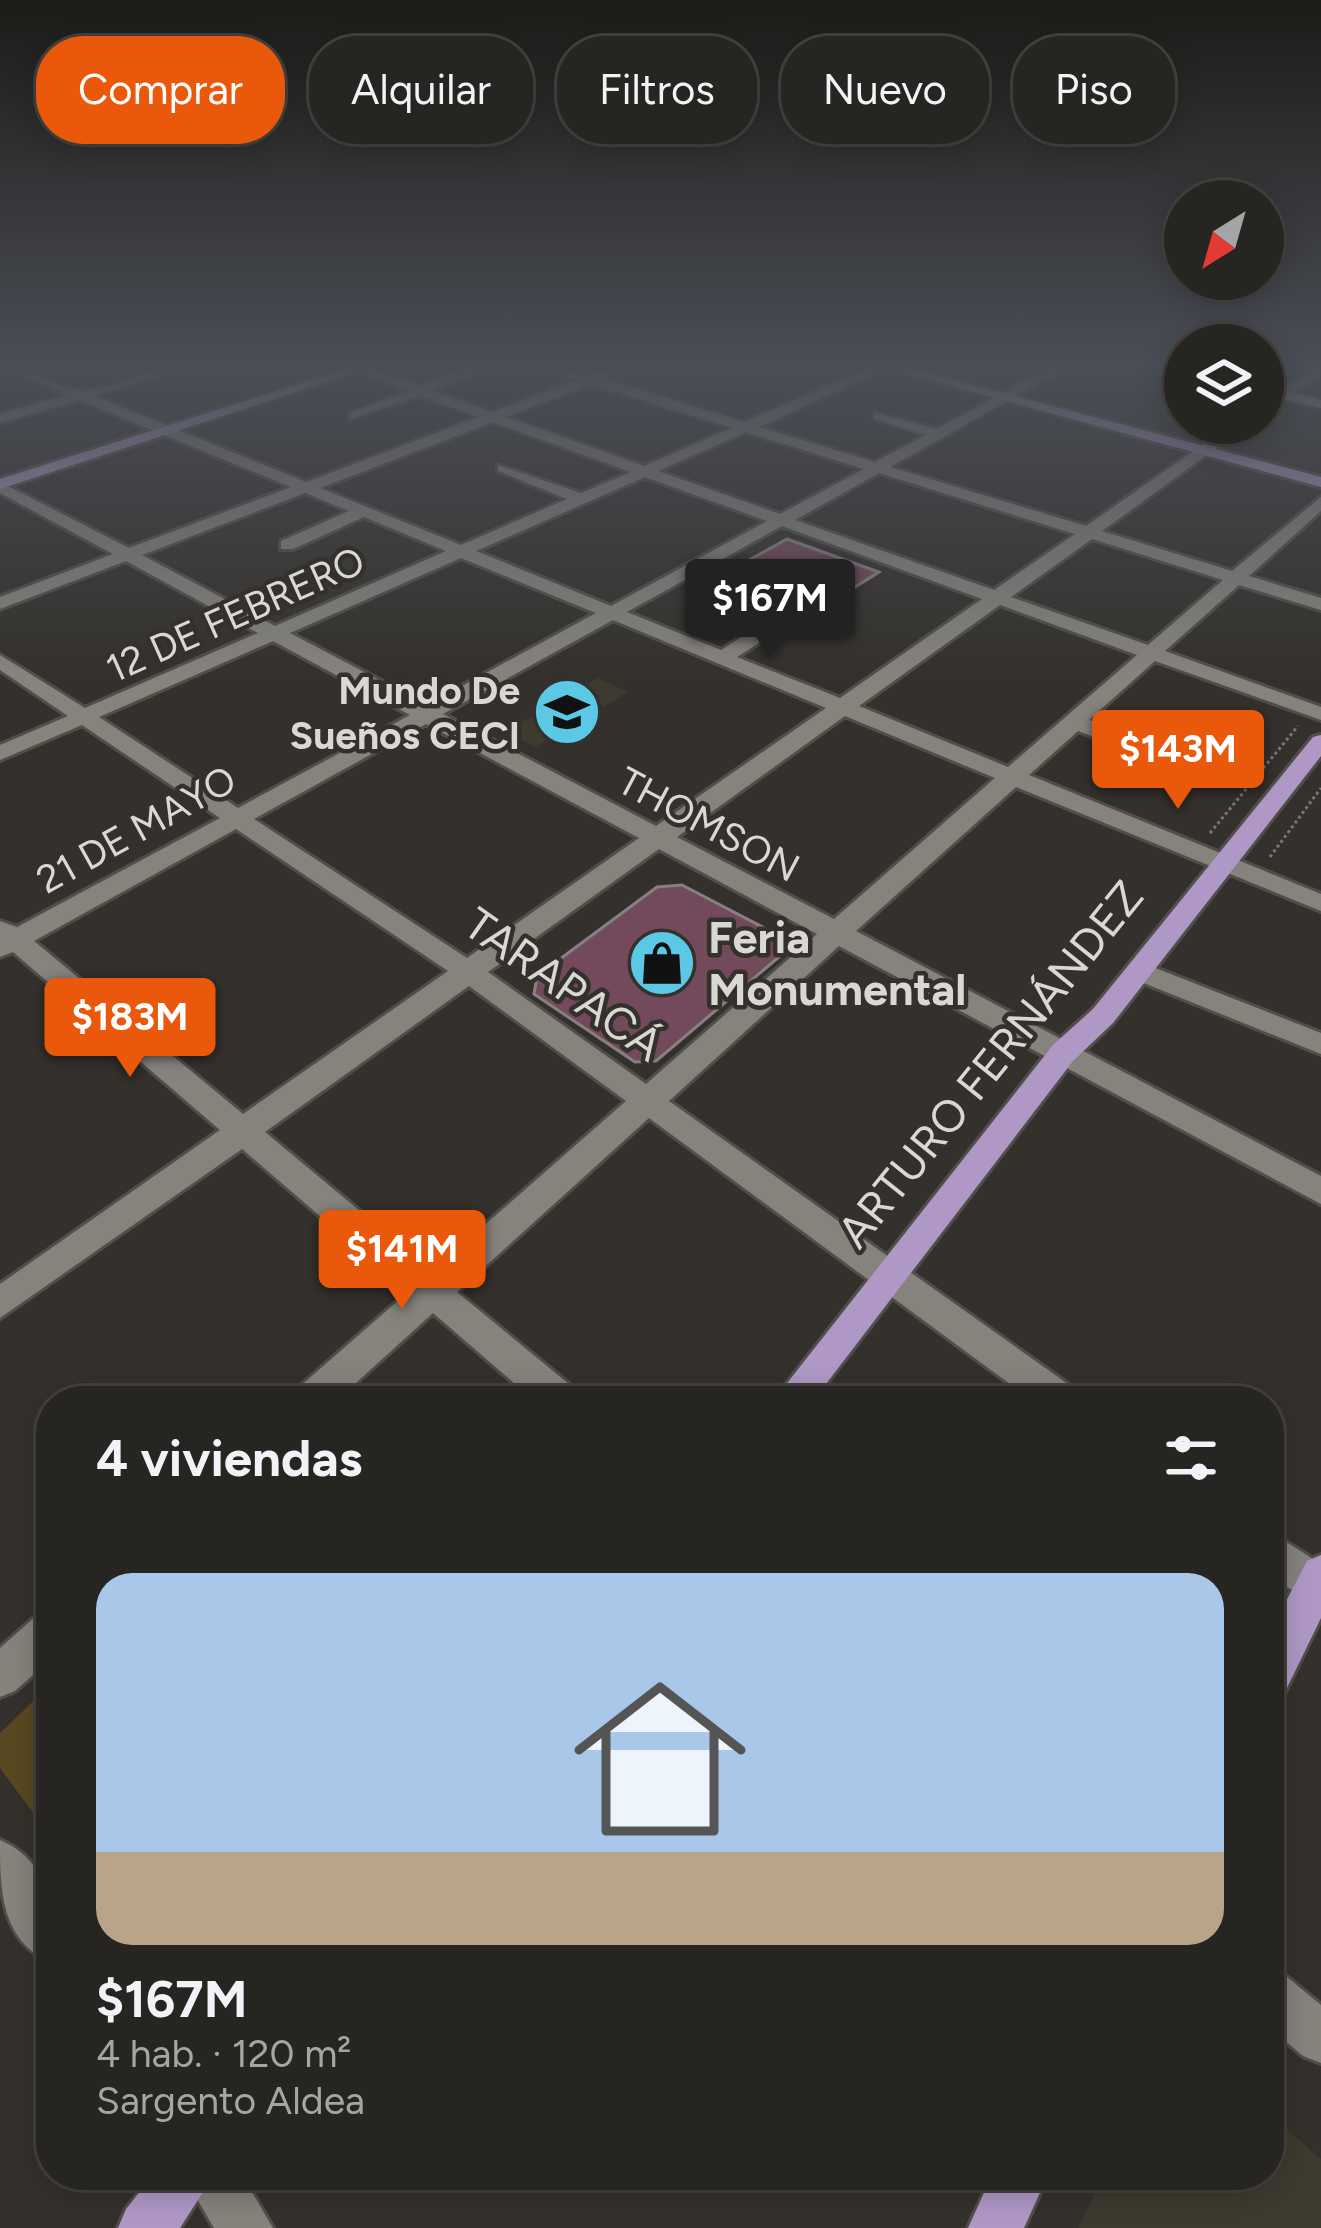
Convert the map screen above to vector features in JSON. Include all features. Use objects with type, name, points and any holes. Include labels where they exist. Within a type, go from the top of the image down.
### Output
[{"type":"main road","points":[[0,486],[58,467]]},
{"type":"main road","points":[[1264,467],[1321,482]]},
{"type":"main road","name":"ARTURO FERNÁNDEZ","points":[[803,1386],[1063,1053],[1139,971],[1321,742]]},
{"type":"main road","points":[[1284,1650],[1319,1583]]},
{"type":"main road","points":[[145,2228],[175,2190]]},
{"type":"main road","points":[[994,2228],[1013,2190]]},
{"type":"street","points":[[251,467],[1321,902]]},
{"type":"street","points":[[0,603],[358,467]]},
{"type":"street","points":[[635,467],[1316,712]]},
{"type":"street","name":"12 DE FEBRERO","points":[[0,753],[655,467]]},
{"type":"street","points":[[874,467],[1321,604]]},
{"type":"street","points":[[0,1304],[1182,467]]},
{"type":"street","points":[[503,468],[582,499]]},
{"type":"street","name":"21 DE MAYO","points":[[5,939],[236,819],[877,468]]},
{"type":"street","name":"THOMSON","points":[[0,486],[1321,1191]]},
{"type":"street","points":[[327,1386],[1321,502]]},
{"type":"street","points":[[286,545],[362,512]]},
{"type":"street","points":[[722,658],[786,617]]},
{"type":"street","name":"TARAPACÁ","points":[[0,661],[470,973],[1041,1386]]},
{"type":"street","points":[[1074,722],[1184,762]]},
{"type":"street","points":[[5,939],[544,1386]]},
{"type":"street","points":[[1139,971],[1321,1044]]},
{"type":"street","points":[[1284,1561],[1319,1583]]},
{"type":"street","points":[[0,1676],[36,1644]]},
{"type":"street","points":[[0,1863],[36,1917]]},
{"type":"street","points":[[1284,2007],[1321,2038]]},
{"type":"street","points":[[220,2190],[246,2228]]},
{"type":"path","points":[[1206,838],[1316,712]]},
{"type":"path","points":[[1267,862],[1321,788]]},
{"type":"shaded area","name":"Mundo De Sueños CECI","points":[[598,678],[628,692],[535,747],[505,732]]},
{"type":"shaded area","points":[[36,1698],[36,1817],[0,1768],[0,1733]]},
{"type":"shaded area","points":[[1284,2127],[1321,2159],[1321,2228],[1078,2228],[1097,2190],[1284,2190]]},
{"type":"building","points":[[787,539],[879,572],[839,597],[785,577],[765,588],[726,573]]},
{"type":"building","name":"Feria Monumental","points":[[682,885],[778,935],[786,951],[656,1061],[635,1062],[534,994],[537,976],[657,887]]},
{"type":"place","name":"Mundo De Sueños CECI","points":[[567,712]]},
{"type":"place","name":"Feria Monumental","points":[[662,963]]}]
